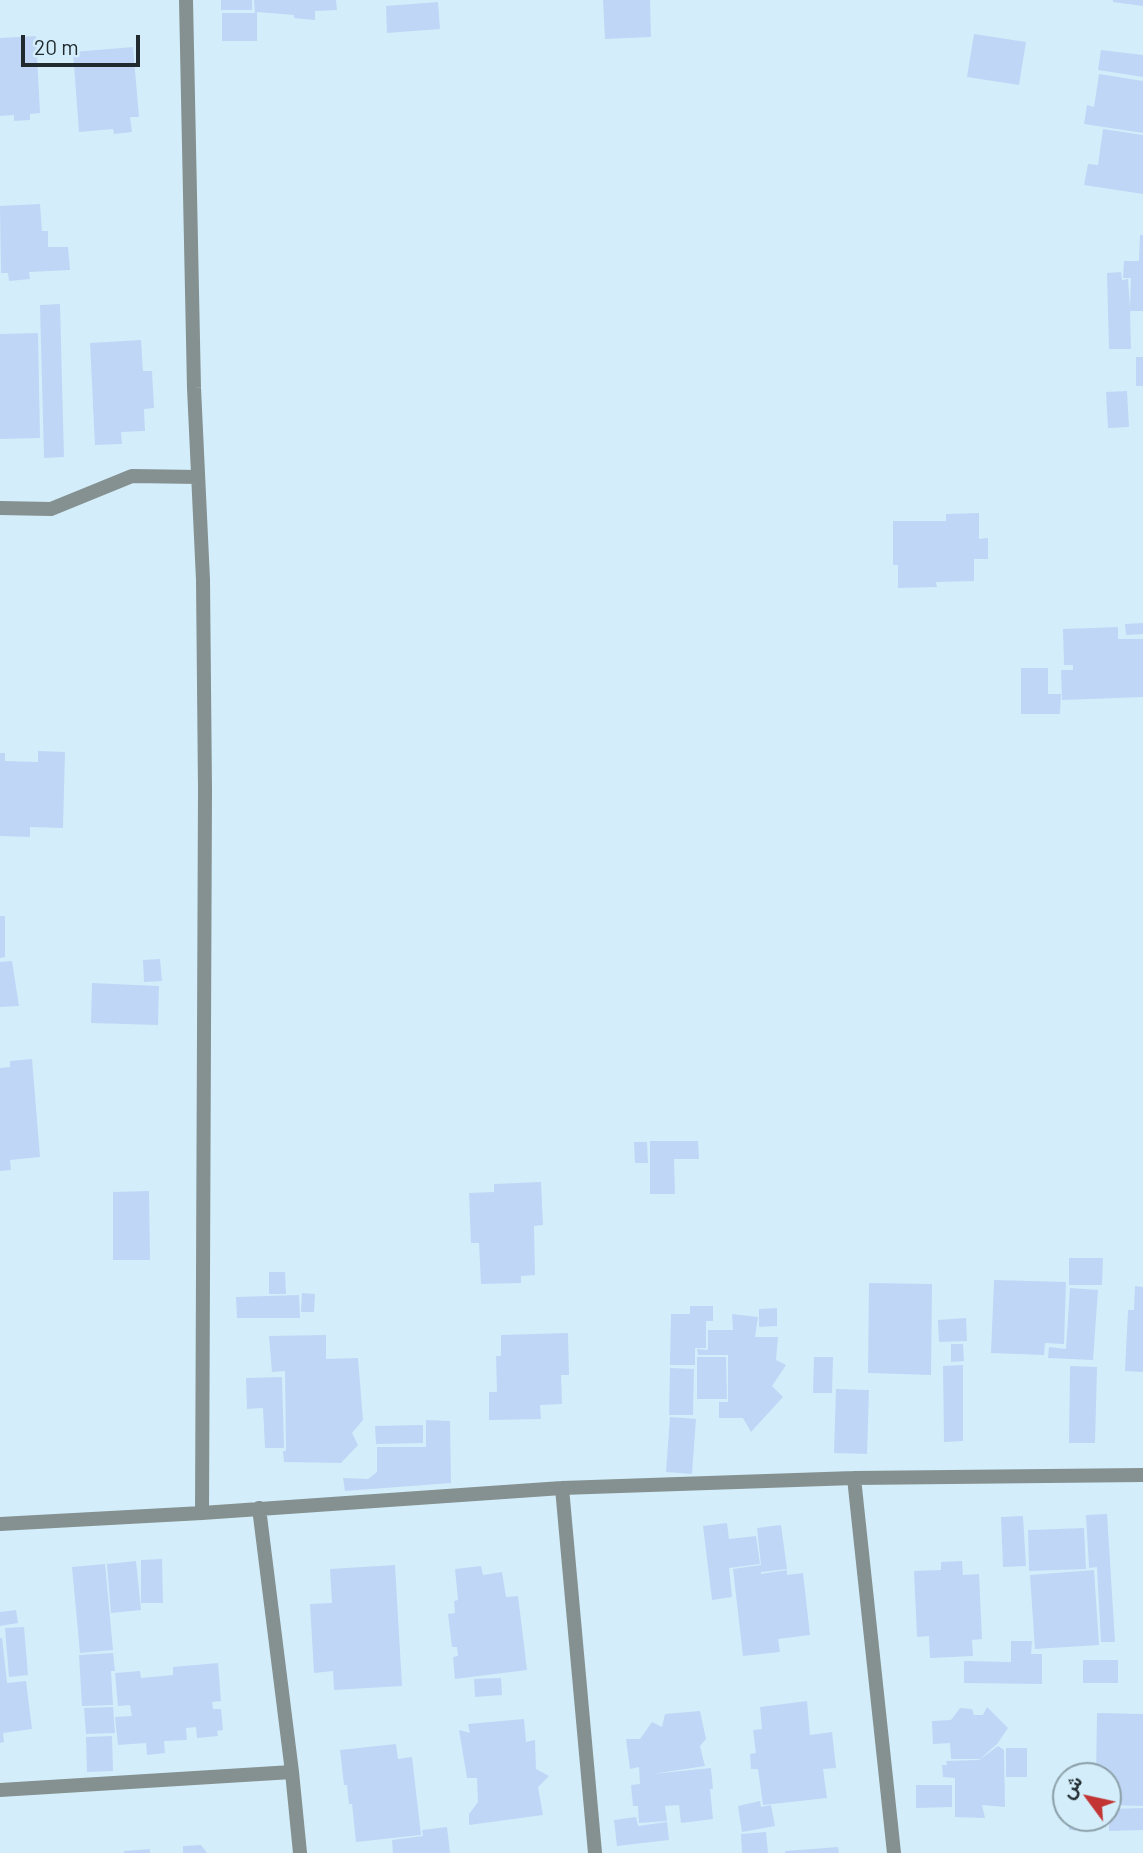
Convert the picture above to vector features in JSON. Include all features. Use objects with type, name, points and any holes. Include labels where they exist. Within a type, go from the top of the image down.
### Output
[{"type":"street","points":[[186,0],[193,376],[203,580],[205,790],[202,1513]]},
{"type":"street","points":[[0,508],[51,509],[132,475],[198,477]]},
{"type":"street","points":[[0,1524],[562,1488],[854,1478],[1143,1475]]},
{"type":"street","points":[[854,1478],[894,1853]]},
{"type":"street","points":[[562,1488],[596,1853]]},
{"type":"street","points":[[259,1508],[300,1853]]},
{"type":"street","points":[[0,1790],[292,1772]]},
{"type":"building","points":[[221,0],[252,0],[252,10],[221,10]]},
{"type":"building","points":[[254,0],[336,0],[337,10],[315,11],[315,20],[257,12],[257,41],[222,41],[222,13],[255,13]]},
{"type":"building","points":[[603,0],[650,0],[651,37],[605,39]]},
{"type":"building","points":[[1143,0],[1143,6],[1113,2]]},
{"type":"building","points":[[438,2],[440,29],[387,33],[386,6]]},
{"type":"building","points":[[974,34],[1026,42],[1019,85],[967,77]]},
{"type":"building","points":[[36,36],[40,113],[30,114],[30,120],[14,121],[14,115],[0,116],[0,38]]},
{"type":"building","points":[[133,47],[139,117],[130,117],[132,132],[114,134],[113,129],[79,132],[73,52]]},
{"type":"building","points":[[1101,50],[1143,55],[1143,77],[1098,70]]},
{"type":"building","points":[[1099,74],[1143,81],[1143,133],[1084,124],[1087,105],[1094,107]]},
{"type":"building","points":[[1103,129],[1143,135],[1143,194],[1084,185],[1088,164],[1098,165]]},
{"type":"building","points":[[40,204],[42,231],[48,231],[48,247],[68,247],[70,270],[29,272],[30,279],[9,281],[8,273],[1,273],[0,206]]},
{"type":"building","points":[[1140,235],[1143,235],[1143,311],[1130,311],[1131,349],[1109,349],[1107,273],[1121,272],[1122,280],[1128,279],[1130,308],[1131,278],[1123,278],[1124,261],[1139,261]]},
{"type":"building","points":[[60,304],[64,457],[44,458],[40,305]]},
{"type":"building","points":[[38,333],[40,438],[0,439],[0,334]]},
{"type":"building","points":[[141,340],[143,371],[152,371],[154,408],[144,409],[145,431],[121,432],[122,444],[95,445],[90,343]]},
{"type":"building","points":[[1136,357],[1143,357],[1143,386],[1136,386]]},
{"type":"building","points":[[1127,391],[1129,427],[1108,428],[1106,392]]},
{"type":"building","points":[[979,513],[979,539],[988,538],[988,559],[974,559],[974,581],[936,582],[937,587],[898,588],[898,565],[893,565],[893,521],[946,521],[946,514]]},
{"type":"building","points":[[1143,623],[1143,634],[1126,635],[1125,624]]},
{"type":"building","points":[[1118,627],[1118,639],[1143,639],[1143,697],[1062,700],[1061,670],[1073,670],[1073,665],[1064,665],[1063,629]]},
{"type":"building","points":[[1021,668],[1048,668],[1048,694],[1061,694],[1060,714],[1021,714]]},
{"type":"building","points":[[38,751],[65,752],[63,828],[30,827],[30,837],[0,836],[0,753],[5,753],[5,761],[38,762]]},
{"type":"building","points":[[0,916],[5,916],[5,957],[0,958]]},
{"type":"building","points":[[160,959],[162,981],[144,982],[143,960]]},
{"type":"building","points":[[12,961],[19,1006],[0,1007],[0,962]]},
{"type":"building","points":[[92,983],[159,986],[158,1025],[91,1023]]},
{"type":"building","points":[[32,1059],[40,1157],[10,1160],[11,1170],[0,1171],[0,1068],[10,1067],[10,1061]]},
{"type":"building","points":[[650,1141],[698,1141],[699,1159],[674,1159],[675,1194],[650,1194]]},
{"type":"building","points":[[634,1142],[647,1142],[648,1163],[635,1163]]},
{"type":"building","points":[[541,1182],[543,1225],[534,1226],[535,1275],[521,1276],[521,1283],[481,1284],[479,1243],[471,1243],[469,1193],[494,1192],[494,1184]]},
{"type":"building","points":[[149,1191],[150,1260],[113,1260],[113,1192]]},
{"type":"building","points":[[1069,1258],[1103,1258],[1102,1285],[1069,1285]]},
{"type":"building","points":[[269,1272],[285,1272],[286,1294],[269,1294]]},
{"type":"building","points":[[994,1280],[1066,1282],[1064,1344],[1045,1343],[1044,1355],[991,1353]]},
{"type":"building","points":[[869,1283],[932,1284],[931,1375],[868,1373]]},
{"type":"building","points":[[1135,1286],[1143,1287],[1143,1372],[1125,1371],[1128,1310],[1134,1310]]},
{"type":"building","points":[[1070,1288],[1098,1290],[1093,1360],[1048,1358],[1049,1347],[1066,1349]]},
{"type":"building","points":[[302,1293],[315,1294],[314,1312],[301,1312]]},
{"type":"building","points":[[299,1295],[300,1318],[237,1318],[236,1297]]},
{"type":"building","points":[[690,1306],[713,1306],[713,1321],[706,1321],[706,1348],[695,1348],[695,1365],[670,1365],[671,1314],[690,1314]]},
{"type":"building","points":[[777,1308],[777,1326],[759,1327],[759,1309]]},
{"type":"building","points":[[732,1314],[758,1317],[755,1337],[778,1337],[776,1360],[786,1365],[772,1386],[783,1397],[751,1432],[743,1418],[719,1418],[719,1402],[728,1402],[728,1355],[698,1355],[697,1349],[708,1350],[708,1330],[733,1330]]},
{"type":"building","points":[[966,1318],[967,1341],[939,1342],[938,1320]]},
{"type":"building","points":[[568,1333],[569,1375],[561,1375],[562,1404],[540,1405],[541,1419],[489,1420],[489,1392],[497,1392],[496,1356],[501,1356],[501,1335]]},
{"type":"building","points":[[326,1335],[326,1359],[358,1358],[363,1420],[352,1433],[358,1445],[341,1463],[284,1462],[285,1371],[272,1372],[269,1336]]},
{"type":"building","points":[[951,1344],[963,1344],[964,1361],[951,1362]]},
{"type":"building","points":[[697,1357],[726,1357],[727,1399],[697,1399]]},
{"type":"building","points":[[814,1357],[833,1357],[832,1393],[813,1393]]},
{"type":"building","points":[[963,1365],[963,1441],[944,1442],[943,1366]]},
{"type":"building","points":[[1070,1366],[1097,1367],[1095,1443],[1069,1443]]},
{"type":"building","points":[[670,1368],[694,1369],[693,1415],[669,1415]]},
{"type":"building","points":[[282,1377],[284,1448],[265,1448],[263,1408],[247,1409],[246,1378]]},
{"type":"building","points":[[836,1389],[869,1390],[867,1454],[834,1453]]},
{"type":"building","points":[[670,1417],[696,1419],[692,1474],[666,1472]]},
{"type":"building","points":[[426,1420],[450,1421],[451,1483],[345,1491],[343,1478],[368,1479],[377,1472],[377,1447],[426,1447]]},
{"type":"building","points":[[423,1425],[423,1443],[376,1444],[375,1426]]},
{"type":"building","points":[[1107,1514],[1115,1642],[1101,1642],[1097,1567],[1089,1568],[1086,1515]]},
{"type":"building","points":[[1023,1516],[1026,1566],[1003,1567],[1001,1517]]},
{"type":"building","points":[[727,1523],[729,1539],[756,1536],[760,1564],[729,1568],[732,1597],[712,1600],[703,1526]]},
{"type":"building","points":[[781,1525],[787,1569],[761,1574],[787,1570],[787,1575],[803,1573],[810,1635],[778,1639],[780,1652],[743,1656],[733,1569],[761,1565],[757,1528]]},
{"type":"building","points":[[1084,1528],[1086,1569],[1029,1571],[1028,1530]]},
{"type":"building","points":[[162,1559],[163,1603],[141,1603],[141,1560]]},
{"type":"building","points":[[136,1561],[141,1610],[111,1613],[107,1564]]},
{"type":"building","points":[[962,1561],[963,1575],[979,1574],[982,1639],[972,1640],[973,1656],[930,1658],[929,1636],[917,1637],[914,1571],[941,1570],[941,1562]]},
{"type":"building","points":[[105,1564],[113,1650],[80,1653],[72,1567]]},
{"type":"building","points":[[395,1565],[402,1686],[334,1690],[333,1671],[314,1673],[310,1604],[332,1603],[330,1569]]},
{"type":"building","points":[[481,1566],[483,1575],[502,1572],[506,1597],[518,1596],[527,1670],[455,1679],[453,1657],[458,1656],[457,1647],[452,1647],[448,1614],[455,1613],[454,1601],[458,1600],[455,1569]]},
{"type":"building","points":[[1094,1570],[1099,1645],[1035,1649],[1030,1575]]},
{"type":"building","points":[[16,1610],[18,1623],[0,1626],[0,1612]]},
{"type":"building","points":[[24,1627],[28,1675],[9,1677],[5,1628]]},
{"type":"building","points":[[0,1638],[7,1683],[26,1681],[32,1729],[3,1733],[4,1742],[0,1743]]},
{"type":"building","points":[[1011,1641],[1032,1641],[1031,1654],[1042,1654],[1042,1684],[964,1683],[964,1661],[1011,1662]]},
{"type":"building","points":[[113,1653],[113,1705],[82,1706],[79,1655]]},
{"type":"building","points":[[1083,1660],[1118,1660],[1118,1683],[1083,1683]]},
{"type":"building","points":[[218,1663],[221,1701],[212,1702],[213,1709],[221,1709],[223,1730],[217,1731],[218,1736],[197,1738],[196,1727],[186,1728],[187,1740],[164,1741],[165,1753],[147,1755],[146,1743],[118,1745],[115,1717],[132,1716],[130,1705],[118,1706],[115,1673],[140,1671],[141,1678],[173,1675],[173,1667]]},
{"type":"building","points":[[501,1678],[502,1695],[475,1697],[474,1679]]},
{"type":"building","points":[[807,1701],[810,1735],[832,1732],[836,1768],[823,1769],[827,1798],[763,1805],[758,1769],[751,1769],[750,1754],[756,1753],[753,1730],[762,1729],[760,1707]]},
{"type":"building","points":[[113,1707],[115,1733],[86,1734],[84,1708]]},
{"type":"building","points":[[987,1707],[1008,1728],[997,1744],[980,1759],[951,1759],[950,1743],[933,1744],[932,1721],[951,1720],[960,1708],[972,1709],[974,1715],[983,1715]]},
{"type":"building","points":[[700,1711],[706,1739],[700,1746],[705,1766],[652,1774],[711,1768],[713,1819],[681,1823],[679,1805],[665,1806],[667,1821],[639,1823],[638,1806],[633,1806],[631,1785],[640,1784],[639,1767],[630,1769],[626,1739],[640,1739],[652,1722],[662,1727],[665,1714]]},
{"type":"building","points":[[1097,1713],[1143,1714],[1143,1806],[1122,1805],[1122,1762],[1096,1762]]},
{"type":"building","points":[[524,1719],[526,1742],[535,1740],[536,1769],[549,1776],[538,1787],[543,1815],[469,1825],[469,1814],[478,1802],[477,1778],[467,1778],[459,1730],[470,1733],[468,1724]]},
{"type":"building","points":[[112,1736],[113,1771],[87,1772],[86,1737]]},
{"type":"building","points":[[396,1744],[398,1759],[412,1757],[421,1835],[356,1842],[352,1804],[349,1804],[347,1785],[344,1785],[340,1750]]},
{"type":"building","points":[[998,1746],[1004,1750],[1005,1807],[982,1805],[985,1818],[955,1817],[955,1778],[943,1777],[942,1765],[947,1765],[946,1761],[979,1760]]},
{"type":"building","points":[[1006,1748],[1027,1748],[1027,1777],[1006,1777]]},
{"type":"building","points":[[916,1785],[952,1785],[952,1807],[916,1808]]},
{"type":"building","points":[[760,1801],[761,1807],[771,1805],[775,1826],[742,1832],[738,1806]]},
{"type":"building","points":[[1143,1808],[1143,1830],[1122,1831],[1122,1809]]},
{"type":"building","points":[[636,1817],[638,1826],[667,1822],[669,1840],[617,1846],[614,1820]]},
{"type":"building","points":[[447,1827],[450,1853],[393,1853],[392,1840],[423,1836],[422,1830]]},
{"type":"building","points":[[766,1832],[768,1853],[742,1853],[741,1834]]},
{"type":"building","points":[[201,1845],[207,1853],[183,1853],[183,1846]]},
{"type":"building","points":[[838,1847],[839,1853],[785,1853],[785,1851]]},
{"type":"building","points":[[150,1849],[150,1853],[124,1853],[124,1851]]}]
